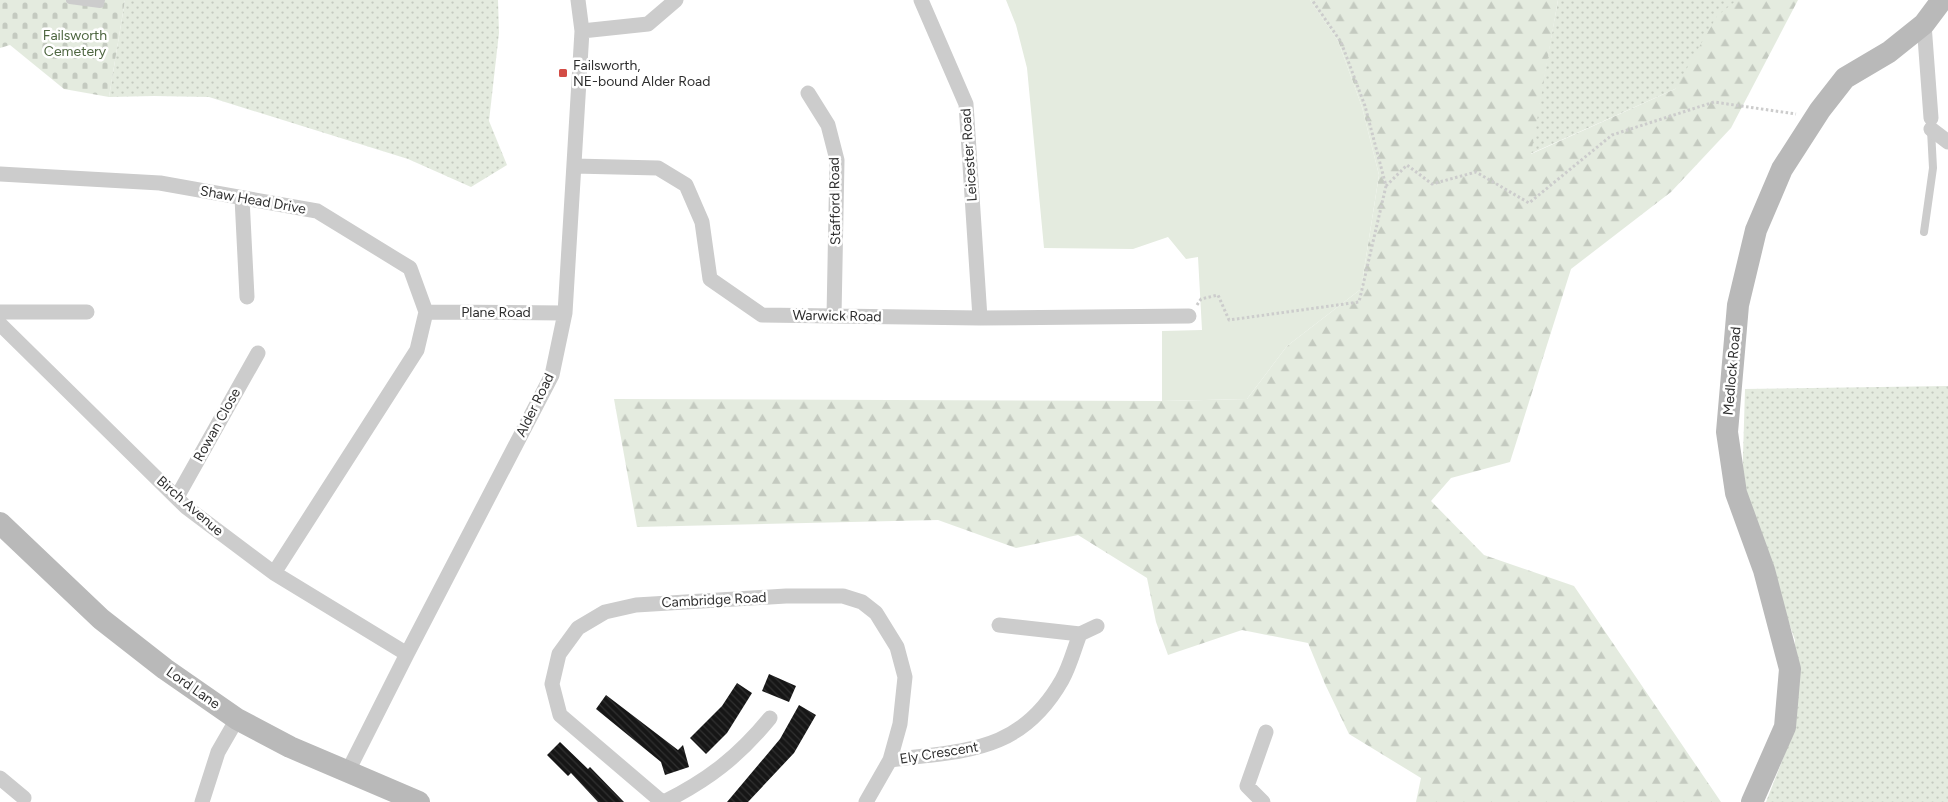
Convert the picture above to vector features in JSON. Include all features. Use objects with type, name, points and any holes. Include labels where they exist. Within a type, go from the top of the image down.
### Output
[{"type":"street","name":"Alder Road","points":[[348,771],[552,375],[565,312],[582,31],[578,0]]},
{"type":"street","points":[[582,31],[648,24],[676,0]]},
{"type":"street","name":"Leicester Road","points":[[921,0],[966,104],[980,318]]},
{"type":"street","name":"Medlock Road","points":[[1752,802],[1785,727],[1790,669],[1764,570],[1736,493],[1727,432],[1738,305],[1756,230],[1782,169],[1816,116],[1845,78],[1889,52],[1924,24],[1942,0]]},
{"type":"street","points":[[1924,24],[1931,123],[1948,142]]},
{"type":"street","name":"Stafford Road","points":[[808,92],[828,125],[837,160],[834,316]]},
{"type":"street","name":"Warwick Road","points":[[574,166],[658,168],[686,185],[702,222],[710,279],[762,315],[980,318],[1190,316]]},
{"type":"street","name":"Shaw Head Drive","points":[[0,174],[160,183],[317,211],[410,268],[426,312]]},
{"type":"street","points":[[242,198],[247,297]]},
{"type":"street","points":[[0,312],[87,312]]},
{"type":"street","points":[[274,573],[417,350],[426,312]]},
{"type":"street","name":"Plane Road","points":[[426,312],[565,312]]},
{"type":"street","name":"Birch Avenue","points":[[0,324],[186,507],[274,573],[407,654]]},
{"type":"street","name":"Rowan Close","points":[[177,497],[258,353]]},
{"type":"street","name":"Lord Lane","points":[[0,523],[101,619],[165,669],[237,719],[290,748],[419,802]]},
{"type":"street","name":"Cambridge Road","points":[[663,802],[560,715],[552,684],[558,654],[578,628],[605,612],[636,605],[786,596],[842,596],[862,602],[876,612],[897,647],[905,677],[900,724],[890,760],[866,802]]},
{"type":"street","points":[[999,625],[1080,634],[1097,626]]},
{"type":"street","name":"Ely Crescent","points":[[890,760],[982,747],[1007,738],[1029,722],[1048,702],[1063,678],[1080,634]]},
{"type":"street","points":[[663,802],[687,791],[718,770],[750,743],[770,718]]},
{"type":"street","points":[[202,802],[218,752],[237,719]]},
{"type":"street","points":[[1263,802],[1247,786],[1266,732]]},
{"type":"street","points":[[0,778],[24,798]]},
{"type":"lane","points":[[70,0],[100,4],[101,0]]},
{"type":"lane","points":[[1924,232],[1932,168],[1931,123]]},
{"type":"path","points":[[1190,316],[1200,299],[1218,296],[1229,320],[1359,302],[1386,186],[1365,106],[1341,42],[1312,0]]},
{"type":"path","points":[[1386,186],[1408,165],[1432,184],[1476,172],[1529,203],[1612,134],[1714,102],[1816,116]]},
{"type":"green space","name":"Failsworth Cemetery","points":[[0,0],[125,0],[109,97],[64,89],[10,45],[0,48]]},
{"type":"green space","points":[[125,0],[498,0],[499,33],[489,121],[507,165],[471,187],[408,159],[209,97],[109,97]]},
{"type":"green space","points":[[1006,0],[1310,0],[1338,41],[1362,107],[1379,175],[1361,289],[1287,346],[1247,399],[1162,401],[1162,331],[1202,330],[1198,257],[1186,259],[1168,237],[1133,249],[1044,248],[1027,68],[1016,25]]},
{"type":"green space","points":[[1310,0],[1558,0],[1531,154],[1675,89],[1717,16],[1737,0],[1798,0],[1731,128],[1671,192],[1571,269],[1510,462],[1451,478],[1431,501],[1484,555],[1574,586],[1721,802],[1416,802],[1421,778],[1349,734],[1308,643],[1242,630],[1168,655],[1156,622],[1147,578],[1078,535],[1016,548],[938,520],[637,527],[614,399],[1162,401],[1247,399],[1287,346],[1361,289],[1379,175],[1362,107],[1338,41]]},
{"type":"green space","points":[[1558,0],[1745,0],[1675,89],[1530,154]]},
{"type":"green space","points":[[1948,386],[1948,802],[1766,802],[1791,738],[1795,640],[1742,490],[1745,389]]},
{"type":"building","points":[[769,674],[796,686],[789,702],[762,691]]},
{"type":"building","points":[[737,683],[752,693],[727,733],[706,754],[690,738],[722,706]]},
{"type":"building","points":[[606,695],[678,750],[683,745],[689,767],[665,775],[661,762],[596,709]]},
{"type":"building","points":[[799,705],[816,715],[794,753],[748,802],[727,802],[780,739]]},
{"type":"building","points":[[560,742],[588,769],[590,767],[624,802],[598,802],[571,773],[568,776],[547,755]]},
{"type":"place","name":"Failsworth, NE-bound Alder Road","points":[[563,73]]}]
